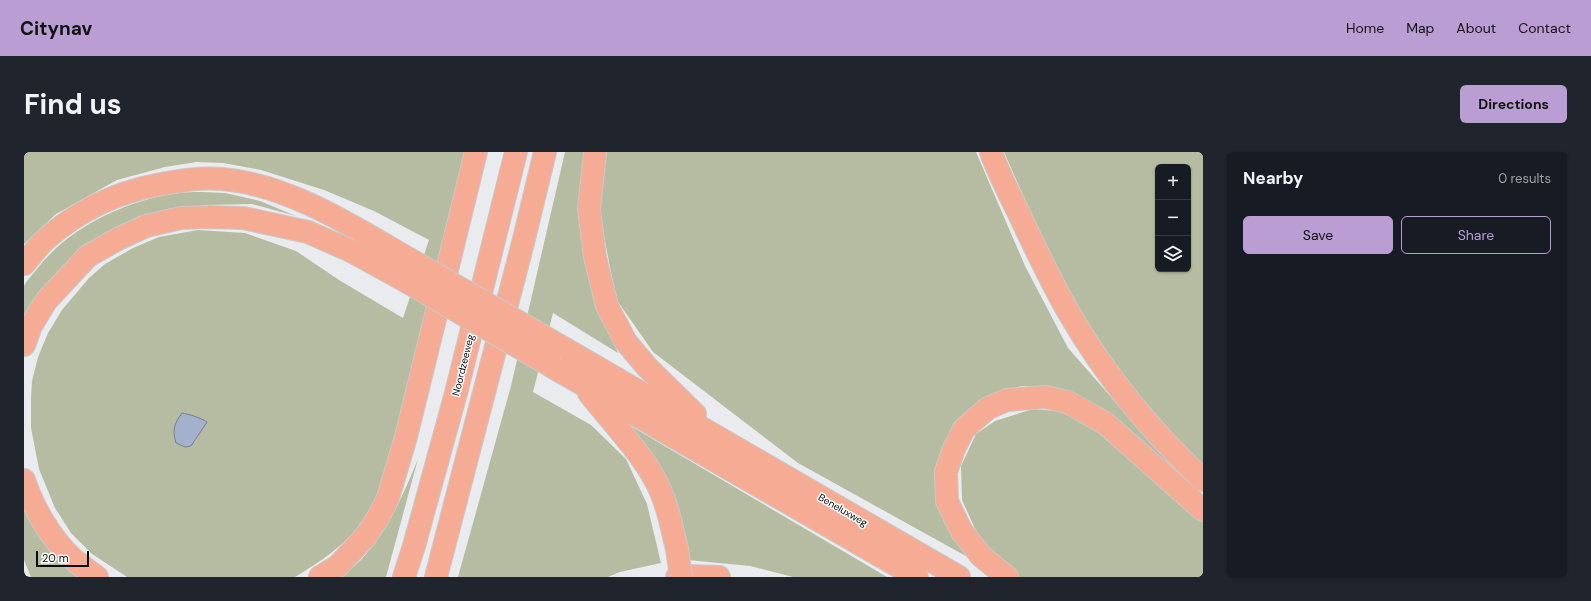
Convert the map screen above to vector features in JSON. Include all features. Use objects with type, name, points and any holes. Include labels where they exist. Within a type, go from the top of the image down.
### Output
[{"type":"highway","points":[[320,577],[338,566],[365,537],[378,518],[388,498],[406,437],[476,152]]},
{"type":"highway","name":"Noordzeeweg","points":[[404,577],[456,393],[516,152]]},
{"type":"highway","points":[[436,577],[545,152]]},
{"type":"highway","points":[[595,152],[589,209],[595,257],[606,306],[626,342],[647,368],[674,395],[727,443]]},
{"type":"highway","points":[[991,152],[1039,258],[1069,314],[1094,353],[1122,391],[1173,450],[1203,480]]},
{"type":"highway","points":[[24,264],[45,240],[73,218],[102,201],[135,189],[187,180],[222,179],[255,185],[299,200],[344,222],[415,274],[582,385],[917,577]]},
{"type":"highway","points":[[24,346],[31,326],[46,301],[88,256],[118,239],[146,226],[181,218],[243,218],[308,232],[351,251],[415,274],[567,350],[727,443]]},
{"type":"highway","points":[[582,385],[640,456],[661,492],[671,522],[681,577]]},
{"type":"highway","points":[[1007,577],[981,556],[961,530],[947,501],[946,472],[954,449],[964,429],[988,408],[1007,400],[1045,397],[1067,402],[1105,423],[1203,510]]},
{"type":"highway","name":"Beneluxweg","points":[[727,443],[959,577]]},
{"type":"highway","points":[[24,480],[28,494],[47,528],[71,557],[96,577]]},
{"type":"highway","points":[[677,577],[719,577]]},
{"type":"green space","points":[[24,152],[466,152],[383,485],[363,520],[349,537],[323,559],[295,577],[127,577],[92,554],[71,533],[55,508],[39,469],[31,428],[32,381],[38,357],[48,333],[62,310],[89,278],[105,264],[133,248],[159,237],[198,230],[245,233],[296,251],[339,280],[403,318],[429,240],[374,211],[324,190],[261,170],[223,163],[197,162],[165,167],[117,180],[56,214],[24,244]],"holes":[[[187,414],[203,419],[176,443]]]},
{"type":"green space","points":[[565,152],[585,152],[601,313],[618,353],[553,313],[533,392],[591,425],[626,459],[647,504],[661,563],[620,572],[608,577],[458,577],[511,386]]},
{"type":"green space","points":[[607,152],[976,152],[1025,266],[1068,348],[1187,483],[1064,390],[1022,386],[995,393],[942,459],[973,560],[798,463],[653,352],[616,299],[599,209]]},
{"type":"green space","points":[[1004,152],[1203,152],[1203,469],[1169,435],[1076,315]]},
{"type":"green space","points":[[177,193],[225,193],[260,201],[296,216],[252,204],[205,205],[150,214],[109,232],[24,332],[24,286],[49,255],[64,241],[98,219],[135,203]]},
{"type":"green space","points":[[1033,409],[1068,412],[1107,436],[1203,522],[1203,577],[1018,577],[981,542],[962,500],[961,466],[976,434],[995,421]]},
{"type":"green space","points":[[629,425],[887,577],[793,577],[750,566],[688,560]]},
{"type":"green space","points":[[418,459],[386,577],[340,577],[360,561],[370,550],[386,526],[394,513]]},
{"type":"green space","points":[[24,496],[85,577],[31,577],[24,560]]},
{"type":"water","points":[[182,413],[207,422],[191,446],[185,447],[176,443],[174,427]]}]
